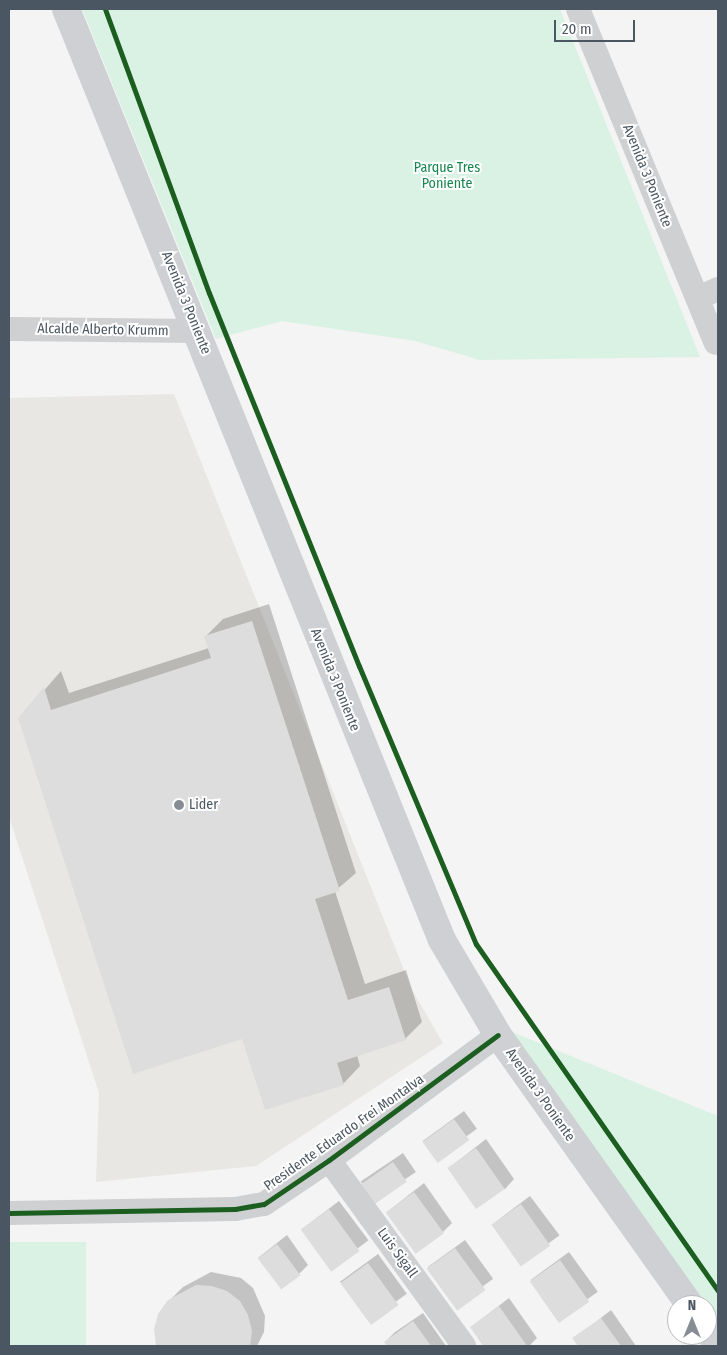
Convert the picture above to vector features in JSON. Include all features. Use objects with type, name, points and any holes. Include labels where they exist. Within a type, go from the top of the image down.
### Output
[{"type":"main road","name":"Avenida 3 Poniente","points":[[66,9],[197,331],[425,904],[460,975],[498,1036],[683,1295]]},
{"type":"street","name":"Avenida 3 Poniente","points":[[578,9],[708,294],[716,343]]},
{"type":"street","name":"Alcalde Alberto Krumm","points":[[9,330],[197,331]]},
{"type":"street","name":"Presidente Eduardo Frei Montalva","points":[[9,1213],[252,1208],[264,1204],[329,1160],[498,1036]]},
{"type":"street","name":"Luis Sigall","points":[[329,1160],[464,1346]]},
{"type":"shaded area","points":[[174,394],[412,990],[443,1043],[256,1166],[96,1182],[99,1093],[9,817],[9,398]]},
{"type":"green space","name":"Parque Tres Poniente","points":[[82,9],[560,9],[700,357],[480,360],[415,341],[282,321],[216,339]]},
{"type":"green space","points":[[512,1032],[718,1116],[718,1325],[717,1295],[700,1295]]},
{"type":"green space","points":[[9,1242],[86,1242],[86,1346],[9,1346]]},
{"type":"building","name":"Lider","points":[[252,621],[340,891],[315,899],[348,1000],[389,987],[406,1040],[337,1063],[344,1085],[265,1110],[242,1039],[133,1074],[18,718],[44,687],[51,710],[211,658],[204,636]]},
{"type":"building","points":[[454,1119],[469,1140],[438,1163],[422,1142]]},
{"type":"building","points":[[476,1148],[505,1189],[476,1209],[447,1168]]},
{"type":"building","points":[[393,1162],[407,1182],[375,1204],[361,1184]]},
{"type":"building","points":[[414,1192],[444,1233],[416,1254],[386,1213]]},
{"type":"building","points":[[521,1204],[550,1246],[521,1266],[492,1225]]},
{"type":"building","points":[[329,1209],[360,1251],[331,1272],[301,1230]]},
{"type":"building","points":[[277,1244],[300,1275],[281,1290],[258,1258]]},
{"type":"building","points":[[455,1248],[486,1290],[457,1311],[427,1269]]},
{"type":"building","points":[[560,1260],[589,1302],[559,1323],[530,1281]]},
{"type":"building","points":[[368,1263],[399,1305],[371,1325],[340,1283]]},
{"type":"building","points":[[196,1285],[212,1286],[227,1291],[240,1301],[248,1315],[252,1331],[250,1346],[156,1346],[154,1329],[158,1314],[168,1300]]},
{"type":"building","points":[[499,1306],[527,1346],[483,1346],[470,1327]]},
{"type":"building","points":[[601,1318],[621,1346],[578,1346],[572,1338]]},
{"type":"building","points":[[413,1321],[431,1346],[387,1346],[384,1342]]},
{"type":"cycle path","points":[[105,9],[209,293],[359,666],[476,944],[718,1291]]},
{"type":"cycle path","points":[[9,1213],[235,1209],[264,1204],[329,1160],[498,1035]]},
{"type":"place","name":"Lider","points":[[179,805]]}]
